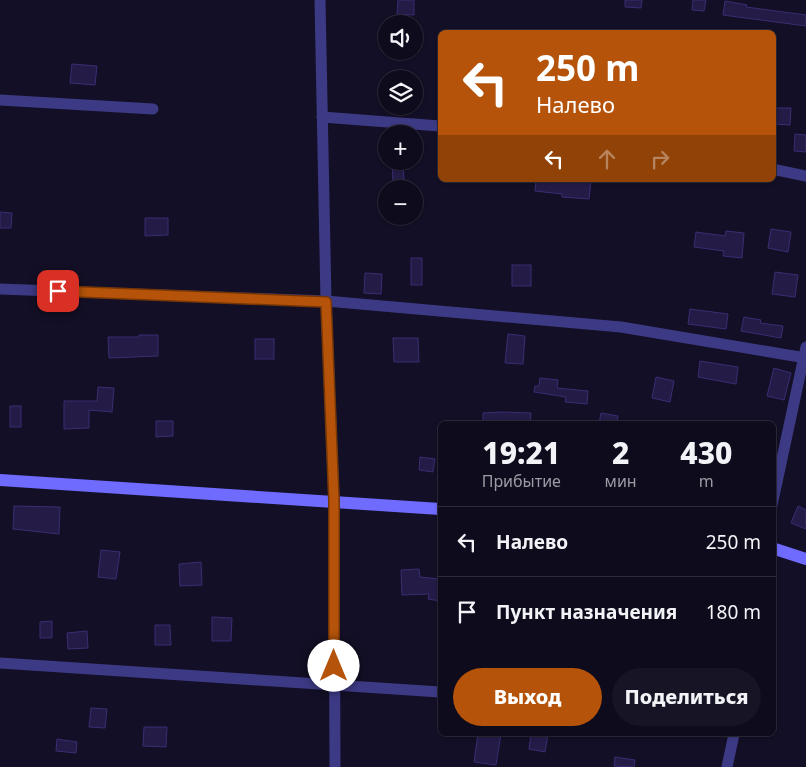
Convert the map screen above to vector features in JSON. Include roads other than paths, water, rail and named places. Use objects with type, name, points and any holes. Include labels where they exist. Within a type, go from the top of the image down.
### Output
[{"type":"street","points":[[320,0],[326,302],[334,501],[335,767]]},
{"type":"street","points":[[0,100],[153,109]]},
{"type":"street","points":[[322,117],[438,126]]},
{"type":"street","points":[[776,170],[806,176]]},
{"type":"street","points":[[0,289],[326,302],[621,327],[805,354],[776,487]]},
{"type":"street","points":[[0,480],[438,508]]},
{"type":"street","points":[[776,549],[806,559]]},
{"type":"street","points":[[0,663],[438,692]]},
{"type":"street","points":[[727,767],[734,736]]}]
